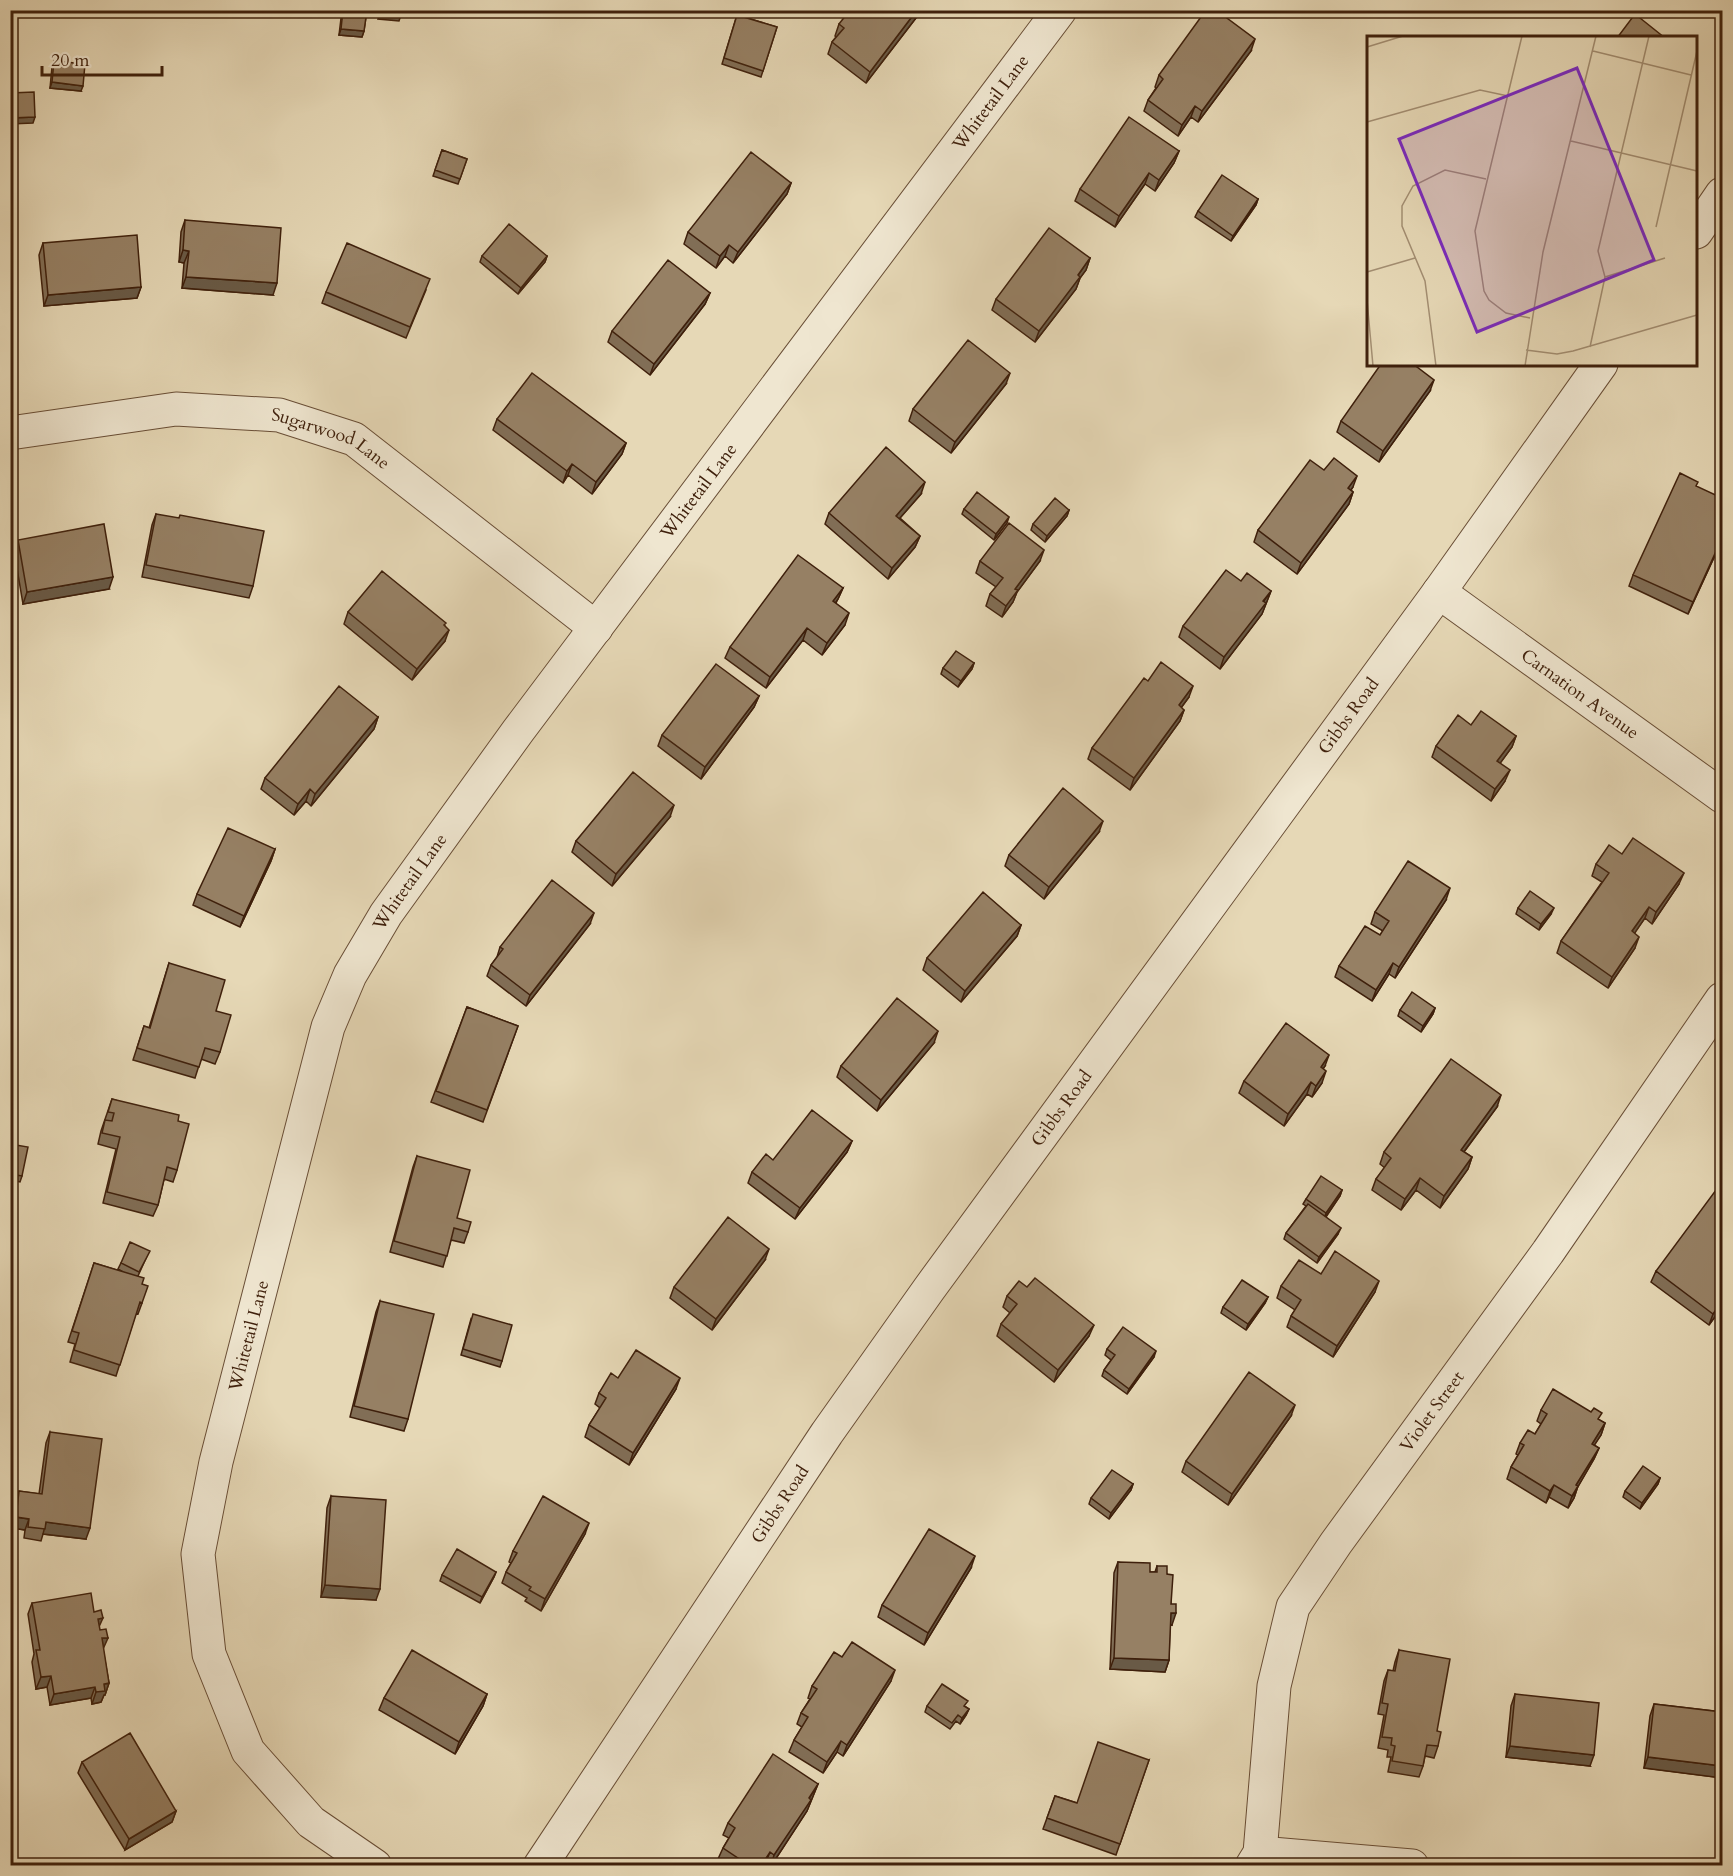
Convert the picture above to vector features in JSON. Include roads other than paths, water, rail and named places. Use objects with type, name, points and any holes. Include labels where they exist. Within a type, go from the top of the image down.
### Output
[{"type":"street","name":"Whitetail Lane","points":[[375,1866],[311,1822],[249,1751],[209,1654],[198,1554],[216,1462],[325,1038],[350,975],[386,914],[596,628],[1060,10]]},
{"type":"street","points":[[1697,229],[1722,194]]},
{"type":"street","name":"Gibbs Road","points":[[540,1866],[841,1414],[929,1288],[1438,592],[1600,366]]},
{"type":"street","name":"Sugarwood Lane","points":[[10,433],[176,409],[279,415],[354,439],[596,628]]},
{"type":"street","name":"Carnation Avenue","points":[[1438,592],[1722,796]]},
{"type":"street","name":"Violet Street","points":[[1256,1859],[1274,1686],[1293,1607],[1336,1543],[1548,1252],[1722,999]]},
{"type":"street","points":[[1256,1859],[1412,1866]]}]
